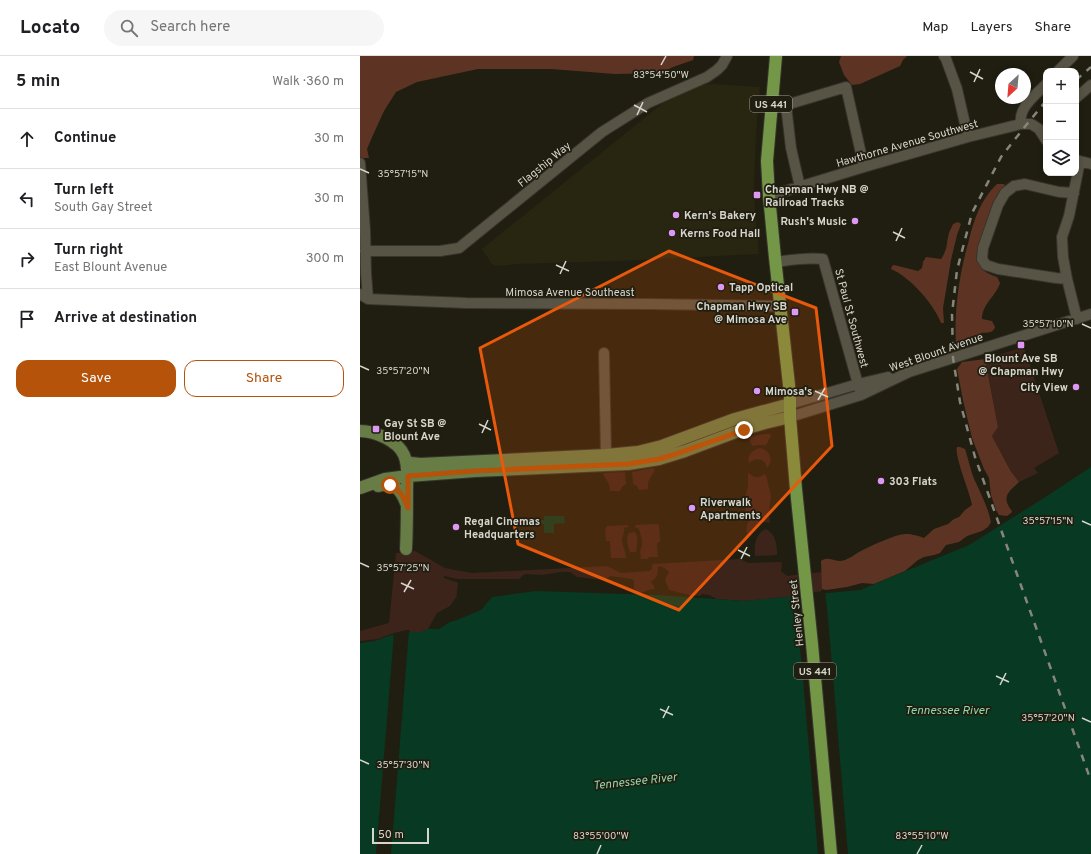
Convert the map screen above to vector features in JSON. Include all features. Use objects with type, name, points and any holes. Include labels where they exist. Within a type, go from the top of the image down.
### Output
[{"type":"highway","name":"US 441","points":[[776,56],[767,161],[790,417]]},
{"type":"highway","name":"Henley Street","points":[[790,417],[831,854]]},
{"type":"main road","points":[[406,461],[411,464],[475,466],[606,460],[628,464],[735,419],[790,404]]},
{"type":"main road","points":[[657,453],[685,451],[751,427],[790,417]]},
{"type":"main road","points":[[360,431],[379,435],[388,439],[399,447],[404,454],[408,476],[406,550]]},
{"type":"main road","points":[[360,488],[385,479],[475,466]]},
{"type":"main road","points":[[360,491],[383,485],[390,485],[400,491],[408,508]]},
{"type":"street","name":"Flagship Way","points":[[366,251],[440,251],[459,248],[602,132],[648,103],[706,77],[722,65],[727,56]]},
{"type":"street","points":[[944,56],[958,89],[968,137]]},
{"type":"street","points":[[1061,68],[1073,56]]},
{"type":"street","points":[[1079,95],[1091,85]]},
{"type":"street","points":[[800,187],[791,148],[786,105],[846,87],[864,167]]},
{"type":"street","points":[[1042,126],[1021,124],[1020,119],[1024,107],[1043,87]]},
{"type":"street","name":"Hawthorne Avenue Southwest","points":[[769,196],[968,137],[1021,124]]},
{"type":"street","points":[[1079,160],[1091,164]]},
{"type":"street","points":[[360,163],[366,251],[363,271],[364,296]]},
{"type":"street","points":[[1076,176],[1069,216],[1062,237],[1063,257],[1067,279],[1077,319]]},
{"type":"street","points":[[1067,279],[998,269],[986,264],[982,259],[984,248],[998,205],[1005,193],[1014,186],[1025,184],[1058,192],[1074,193]]},
{"type":"street","name":"St Paul St Southwest","points":[[775,262],[817,258],[823,259],[858,384]]},
{"type":"street","name":"Mimosa Avenue Southeast","points":[[364,296],[466,303],[594,303],[780,306]]},
{"type":"street","name":"West Blount Avenue","points":[[790,417],[861,395],[909,372],[1091,314]]},
{"type":"street","points":[[604,353],[606,460]]},
{"type":"street","points":[[790,404],[858,384],[909,372]]},
{"type":"street","points":[[858,384],[861,395]]},
{"type":"highlighted area","points":[[669,251],[816,308],[832,446],[679,610],[518,544],[480,348]]},
{"type":"shaded area","points":[[360,56],[694,56],[693,60],[657,73],[615,74],[551,69],[478,69],[417,82],[396,92],[384,111],[367,149],[369,158],[360,158]]},
{"type":"shaded area","points":[[841,56],[907,56],[900,66],[860,84],[852,85],[844,75],[839,62]]},
{"type":"shaded area","points":[[713,84],[760,87],[754,184],[759,254],[496,266],[491,263],[482,249],[663,103],[701,85]]},
{"type":"shaded area","points":[[997,184],[1004,184],[1006,188],[988,221],[977,253],[982,269],[997,277],[1000,283],[996,292],[984,309],[982,319],[992,321],[995,327],[991,332],[981,333],[978,340],[972,344],[958,349],[956,346],[956,319],[960,279],[965,253],[973,224],[982,203]]},
{"type":"shaded area","points":[[958,222],[961,224],[951,260],[943,308],[944,323],[941,323],[933,308],[920,292],[906,278],[891,269],[894,265],[918,271],[922,268],[926,257],[941,259],[946,249],[949,233],[953,224]]},
{"type":"shaded area","points":[[1024,347],[1059,453],[1034,468],[1038,473],[1019,482],[1010,470],[992,436],[998,427],[985,359]]},
{"type":"shaded area","points":[[985,359],[998,427],[992,436],[1010,470],[1019,482],[1007,495],[1007,502],[1012,511],[1007,516],[999,515],[996,510],[991,495],[989,478],[972,438],[957,369],[962,362]]},
{"type":"shaded area","points":[[770,434],[771,436],[766,445],[753,446],[751,444],[750,437]]},
{"type":"shaded area","points":[[957,447],[965,449],[973,475],[990,517],[991,522],[988,527],[982,531],[967,536],[959,542],[946,545],[940,553],[924,557],[905,571],[874,584],[862,583],[847,587],[826,590],[822,589],[821,561],[824,559],[838,561],[845,560],[875,544],[901,535],[910,534],[924,538],[934,529],[948,524],[959,517],[972,505],[960,466]]},
{"type":"shaded area","points":[[760,448],[766,451],[770,456],[770,462],[767,468],[762,460],[757,459],[749,463],[751,453]]},
{"type":"shaded area","points":[[653,468],[655,470],[648,482],[648,489],[639,490],[637,486],[633,484],[632,472]]},
{"type":"shaded area","points":[[625,472],[626,484],[620,491],[610,491],[609,484],[603,473]]},
{"type":"shaded area","points":[[749,473],[756,477],[760,477],[764,474],[766,475],[771,496],[769,512],[770,523],[760,523],[749,536],[746,529],[749,517],[745,510],[747,505],[745,497],[748,487]]},
{"type":"shaded area","points":[[628,525],[628,527],[624,528],[622,541],[626,558],[611,558],[610,541],[606,541],[605,529],[607,526]]},
{"type":"shaded area","points":[[635,525],[659,525],[660,542],[657,543],[658,557],[641,559],[640,551],[642,540],[639,529],[635,527]]},
{"type":"shaded area","points":[[766,529],[774,537],[777,555],[755,556],[755,544],[757,537]]},
{"type":"shaded area","points":[[635,532],[637,539],[636,552],[630,552],[627,538],[629,533]]},
{"type":"shaded area","points":[[415,551],[445,568],[472,573],[607,566],[621,573],[649,571],[652,569],[653,564],[740,559],[748,563],[782,562],[781,571],[787,576],[822,572],[822,589],[820,594],[744,601],[717,599],[709,595],[689,595],[669,590],[665,579],[669,572],[660,566],[658,567],[657,576],[651,582],[655,588],[639,593],[634,588],[634,581],[632,579],[611,576],[603,580],[577,577],[570,572],[542,575],[527,574],[523,575],[519,579],[457,579],[444,576],[444,578],[458,583],[457,596],[450,606],[437,613],[428,629],[422,632],[411,632],[407,630],[378,639],[360,641],[360,631],[389,623],[396,553]]},
{"type":"water","name":"Tennessee River","points":[[1091,467],[1091,853],[360,854],[360,643],[375,641],[388,636],[408,632],[422,632],[428,629],[439,629],[450,622],[481,610],[492,597],[536,591],[657,595],[744,601],[860,590],[969,545]]},
{"type":"water","points":[[544,516],[564,516],[565,523],[554,524],[554,533],[544,533],[544,524],[533,524],[532,518],[544,520]]},
{"type":"pier","points":[[825,591],[848,854],[818,854],[802,667],[794,594]]},
{"type":"pier","points":[[409,630],[391,854],[376,854],[394,633]]},
{"type":"railway","points":[[1079,77],[1091,67]]},
{"type":"railway","points":[[1044,104],[1001,157],[972,213],[957,270],[952,314],[953,358],[960,402],[975,457],[1091,781]]},
{"type":"place","name":"Chapman Hwy NB @ Railroad Tracks","points":[[757,195]]},
{"type":"place","name":"Kern's Bakery","points":[[676,215]]},
{"type":"place","name":"Rush's Music","points":[[855,221]]},
{"type":"place","name":"Kerns Food Hall","points":[[672,233]]},
{"type":"place","name":"Tapp Optical","points":[[721,287]]},
{"type":"place","name":"Chapman Hwy SB @ Mimosa Ave","points":[[795,312]]},
{"type":"place","name":"Blount Ave SB @ Chapman Hwy","points":[[1021,345]]},
{"type":"place","name":"City View","points":[[1076,387]]},
{"type":"place","name":"Mimosa's","points":[[757,391]]},
{"type":"place","name":"Gay St SB @ Blount Ave","points":[[376,429]]},
{"type":"place","name":"303 Flats","points":[[881,481]]},
{"type":"place","name":"Riverwalk Apartments","points":[[692,508]]},
{"type":"place","name":"Regal Cinemas Headquarters","points":[[456,527]]},
{"type":"route","points":[[390,485],[400,491],[408,508],[408,476],[475,471],[628,464],[659,459],[744,430]]}]
